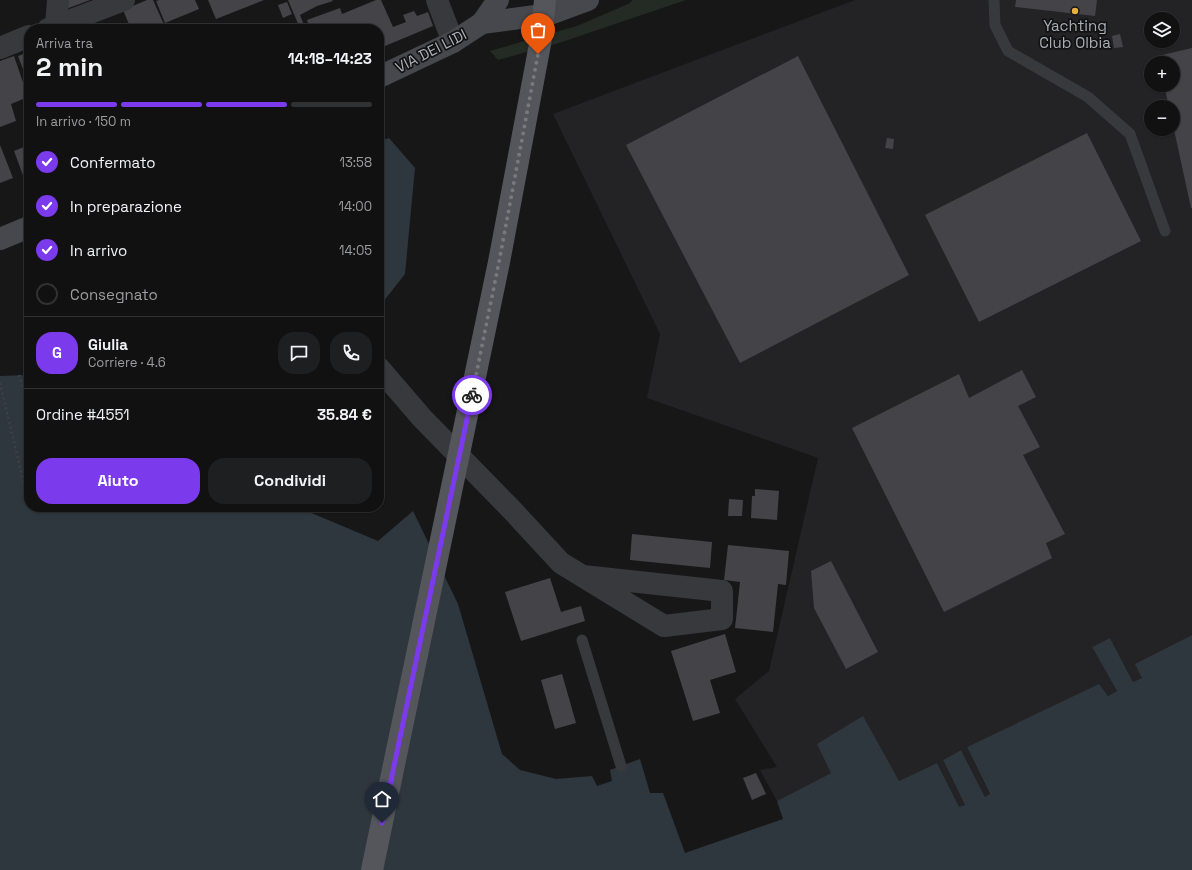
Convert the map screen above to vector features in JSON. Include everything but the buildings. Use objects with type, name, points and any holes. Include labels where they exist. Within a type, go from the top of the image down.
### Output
[{"type":"main road","points":[[372,870],[499,262],[541,39],[545,0]]},
{"type":"main road","points":[[492,7],[550,14],[588,0]]},
{"type":"main road","name":"VIA DEI LIDI","points":[[384,75],[453,42],[492,7]]},
{"type":"main road","points":[[0,239],[24,229]]},
{"type":"street","points":[[54,24],[58,0]]},
{"type":"street","points":[[63,24],[124,0]]},
{"type":"street","points":[[437,0],[453,42]]},
{"type":"street","points":[[0,48],[24,38]]},
{"type":"street","points":[[384,374],[422,418],[511,509],[561,563],[664,626],[722,619],[722,591],[583,576]]},
{"type":"lane","points":[[994,0],[995,25],[1008,51],[1088,97],[1130,134],[1164,231]]},
{"type":"lane","points":[[582,640],[621,766]]},
{"type":"path","points":[[19,375],[24,390]]},
{"type":"path","points":[[0,383],[24,484]]},
{"type":"shaded area","points":[[633,0],[686,0],[562,42],[498,60],[490,51],[577,26],[628,4]]},
{"type":"shaded area","points":[[855,0],[1192,0],[1192,635],[1136,664],[1142,678],[1133,682],[1110,638],[1092,647],[1117,691],[1108,696],[1099,685],[967,747],[990,795],[985,797],[961,750],[943,760],[965,805],[959,808],[937,763],[899,781],[831,773],[777,801],[760,770],[777,767],[735,699],[769,671],[818,458],[647,398],[660,334],[553,114]]},
{"type":"shaded area","points":[[389,138],[415,168],[405,274],[384,301],[384,140]]},
{"type":"shaded area","points":[[24,375],[24,512],[309,512],[378,541],[413,511],[458,604],[502,754],[520,770],[556,779],[592,776],[597,786],[612,781],[610,770],[640,759],[650,793],[663,793],[685,853],[783,819],[777,801],[831,773],[817,744],[863,716],[899,781],[937,763],[959,807],[965,805],[943,760],[961,750],[985,797],[990,794],[967,747],[1099,684],[1108,696],[1117,691],[1092,647],[1110,638],[1133,682],[1142,678],[1135,664],[1192,635],[1192,870],[0,870],[0,376]]},
{"type":"way so far","points":[[472,395],[499,262],[538,54]]},
{"type":"place","name":"Yachting Club Olbia","points":[[1075,11]]},
{"type":"route","points":[[382,823],[472,395]]}]
